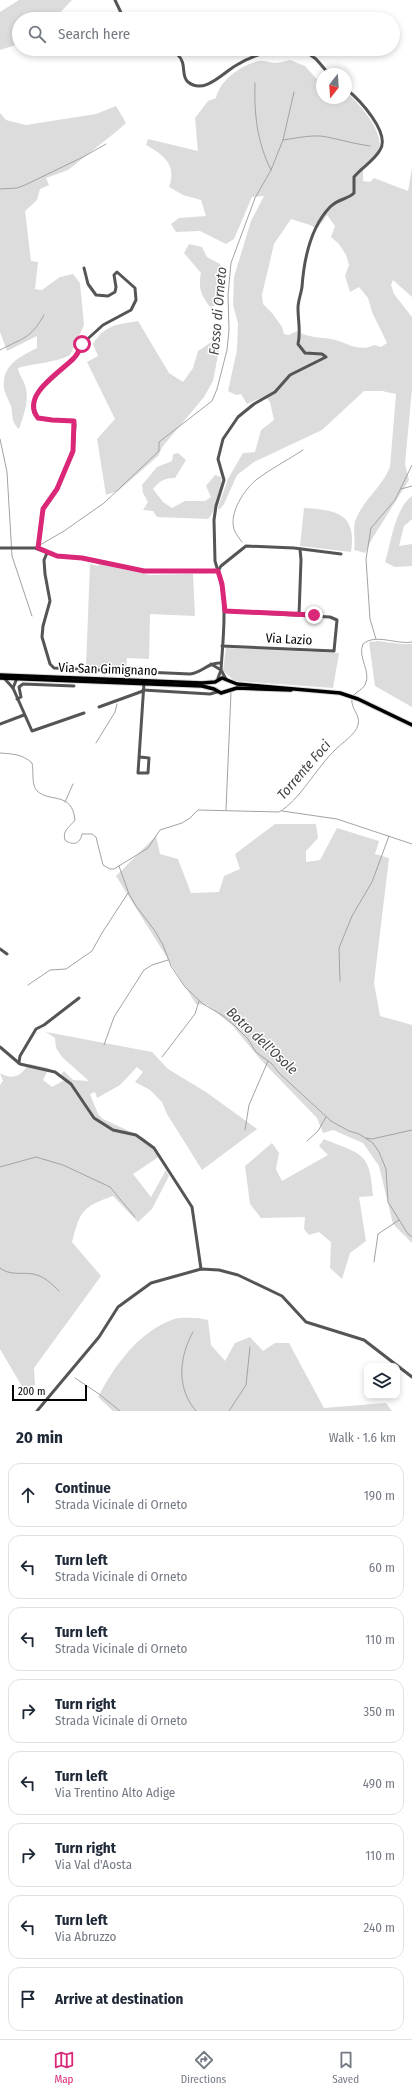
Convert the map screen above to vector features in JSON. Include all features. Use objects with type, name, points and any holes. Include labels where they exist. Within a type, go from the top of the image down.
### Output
[{"type":"main road","name":"Via San Gimignano","points":[[0,675],[202,683],[215,682]]},
{"type":"main road","name":"Via San Gimignano","points":[[2,678],[202,686],[214,689],[218,692]]},
{"type":"main road","points":[[214,689],[215,682],[218,678],[237,684],[318,690],[347,695],[412,725]]},
{"type":"main road","points":[[227,680],[228,690]]},
{"type":"main road","points":[[218,692],[223,693],[237,688],[318,690]]},
{"type":"street","points":[[115,0],[121,12]]},
{"type":"street","points":[[178,56],[184,65],[185,78],[190,83],[195,85],[217,81],[234,66],[260,56]]},
{"type":"street","points":[[312,56],[324,68]]},
{"type":"street","points":[[218,678],[221,670],[225,611],[222,584],[215,561],[215,513],[224,480],[218,459],[219,450],[229,428],[246,411],[275,392],[290,376],[326,358],[325,355],[308,354],[302,352],[298,344],[301,337],[298,307],[305,258],[315,232],[330,207],[339,199],[351,196],[354,193],[354,177],[378,153],[383,145],[382,136],[368,111],[352,95]]},
{"type":"street","points":[[38,548],[43,509],[57,489],[73,451],[75,425],[74,421],[38,418],[34,413],[34,397],[49,380],[74,358],[87,340],[103,325],[129,312],[136,300],[135,288],[117,272],[114,275],[116,287],[115,292],[108,296],[96,295],[88,284],[84,268]]},
{"type":"street","points":[[218,571],[221,566],[245,547],[300,549],[341,554]]},
{"type":"street","points":[[0,548],[38,548],[57,556],[82,558],[144,571],[218,571]]},
{"type":"street","points":[[225,611],[299,615],[300,549]]},
{"type":"street","points":[[47,553],[44,561],[50,601],[42,634],[44,645],[53,668],[190,674],[198,672],[210,664],[221,664]]},
{"type":"street","name":"Via Lazio","points":[[222,646],[334,652],[337,621],[330,617],[299,615]]},
{"type":"street","points":[[215,664],[222,657]]},
{"type":"street","points":[[215,664],[227,680]]},
{"type":"street","points":[[2,678],[12,688],[30,730],[33,731],[84,713]]},
{"type":"street","points":[[12,688],[17,678]]},
{"type":"street","points":[[140,757],[149,758],[148,773],[138,773],[144,683]]},
{"type":"street","points":[[17,699],[21,697],[19,687],[23,684],[74,686]]},
{"type":"street","points":[[99,707],[143,690],[210,694],[218,692]]},
{"type":"street","points":[[0,724],[24,715]]},
{"type":"street","points":[[0,949],[8,954]]},
{"type":"street","points":[[20,1064],[18,1060],[36,1029],[44,1025],[79,998]]},
{"type":"street","points":[[0,1047],[20,1064],[55,1072],[71,1084],[94,1118],[114,1130],[136,1135],[154,1148],[192,1207],[201,1269]]},
{"type":"street","points":[[37,1411],[99,1337],[118,1306],[151,1283],[201,1269],[219,1270],[238,1275],[282,1296],[306,1322],[364,1340],[412,1376]]},
{"type":"shaded area","points":[[19,0],[72,0],[61,12],[12,12],[12,46],[0,50],[0,12]]},
{"type":"shaded area","points":[[290,60],[305,66],[316,78],[316,104],[352,104],[352,98],[371,120],[379,139],[380,147],[377,155],[363,168],[363,181],[370,182],[374,178],[408,191],[412,168],[412,297],[393,280],[391,285],[394,294],[412,317],[412,389],[405,464],[409,480],[372,539],[365,553],[354,550],[355,522],[359,512],[387,474],[390,467],[396,394],[382,391],[364,391],[322,430],[254,462],[237,475],[224,504],[219,510],[218,507],[228,479],[243,453],[255,452],[261,430],[274,420],[270,402],[265,396],[247,404],[241,394],[236,395],[228,391],[237,350],[238,323],[233,305],[234,277],[251,221],[264,196],[252,197],[234,239],[226,244],[200,231],[176,232],[171,224],[179,218],[206,216],[201,200],[183,195],[169,187],[171,179],[170,167],[163,157],[146,145],[148,139],[198,151],[195,118],[208,101],[216,98],[218,91],[227,79],[232,74],[252,63],[261,61],[276,63]],"holes":[[[327,215],[335,226],[331,237],[339,244],[346,255],[349,265],[345,276],[350,292],[359,287],[368,298],[372,312],[387,343],[381,347],[374,345],[363,348],[352,346],[337,340],[310,336],[297,331],[289,335],[284,334],[282,327],[272,313],[263,304],[262,295],[274,244],[291,219],[310,225],[317,229]]]},
{"type":"shaded area","points":[[116,106],[126,123],[68,170],[46,178],[49,185],[40,189],[37,200],[25,211],[31,261],[38,262],[35,289],[42,290],[60,277],[73,274],[80,283],[84,325],[70,355],[58,360],[18,368],[27,394],[25,409],[19,429],[13,421],[11,406],[4,388],[4,380],[6,373],[13,363],[37,348],[37,336],[7,351],[0,332],[0,113],[6,120],[26,125],[96,114]]},
{"type":"shaded area","points":[[189,244],[202,247],[207,257],[220,264],[222,269],[222,279],[219,293],[219,304],[210,307],[202,295],[200,287],[201,273],[184,253]]},
{"type":"shaded area","points":[[138,321],[169,373],[183,382],[193,368],[198,351],[219,337],[220,345],[213,381],[204,397],[163,446],[158,456],[118,491],[106,495],[97,439],[115,419],[87,362],[98,356],[93,344],[102,333],[112,326]]},
{"type":"shaded area","points":[[178,453],[186,460],[175,478],[162,480],[153,489],[163,502],[172,508],[185,501],[205,501],[211,497],[206,486],[215,475],[221,477],[222,481],[218,499],[208,519],[157,517],[153,511],[143,510],[148,502],[143,493],[142,485],[157,467],[172,461],[173,454]]},
{"type":"shaded area","points":[[412,496],[412,519],[404,526],[399,546],[412,544],[412,566],[395,567],[385,562],[394,526],[401,509]]},
{"type":"shaded area","points":[[304,508],[326,510],[342,516],[347,521],[351,529],[351,552],[300,546]]},
{"type":"shaded area","points":[[90,564],[98,566],[99,564],[149,575],[193,574],[195,616],[150,614],[149,659],[127,658],[126,669],[86,667]]},
{"type":"shaded area","points":[[378,641],[412,644],[412,707],[375,686],[369,642]]},
{"type":"shaded area","points":[[226,648],[339,653],[333,688],[235,681],[223,671]]},
{"type":"shaded area","points":[[275,824],[316,824],[318,838],[306,851],[306,862],[320,860],[337,828],[379,841],[375,854],[389,858],[374,983],[380,1016],[412,1025],[412,1243],[393,1224],[379,1166],[363,1143],[333,1130],[323,1133],[317,1118],[260,1059],[232,1025],[207,1005],[196,1004],[116,876],[156,836],[160,854],[178,859],[191,893],[219,892],[224,876],[240,869],[235,854]]},
{"type":"shaded area","points":[[46,1032],[152,1052],[168,1069],[206,1092],[257,1129],[202,1170],[167,1114],[162,1102],[150,1090],[135,1082],[143,1072],[137,1067],[120,1085],[97,1098],[95,1092],[90,1094],[98,1114],[103,1119],[144,1138],[160,1156],[133,1174],[151,1197],[166,1170],[169,1176],[152,1209],[138,1222],[113,1196],[95,1203],[80,1217],[72,1242],[101,1276],[34,1368],[35,1385],[23,1388],[0,1349],[0,1085],[3,1081],[0,1073],[9,1077],[17,1076],[29,1064],[49,1068],[43,1080],[52,1087],[66,1079],[61,1075],[64,1071],[73,1080],[89,1081],[62,1057],[56,1048],[55,1038]]},
{"type":"shaded area","points":[[324,1139],[347,1148],[362,1157],[366,1162],[372,1181],[373,1196],[359,1197],[366,1241],[350,1253],[342,1279],[330,1268],[331,1242],[319,1232],[309,1235],[304,1229],[305,1217],[261,1218],[250,1204],[245,1166],[272,1143],[279,1153],[276,1169],[282,1181],[328,1155],[319,1146]]},
{"type":"shaded area","points":[[198,1318],[208,1320],[211,1345],[225,1361],[235,1343],[250,1337],[263,1351],[275,1343],[289,1343],[324,1408],[386,1403],[392,1411],[113,1411],[98,1397],[120,1362],[149,1332],[174,1319]]},
{"type":"waterway","points":[[255,83],[257,128],[262,149],[271,170]]},
{"type":"waterway","points":[[283,140],[294,92]]},
{"type":"waterway","name":"Fosso di Orneto","points":[[40,545],[64,531],[104,503],[159,451],[159,442],[212,401],[217,389],[227,350],[229,330],[228,295],[231,263],[255,198],[271,170],[283,140],[322,136],[370,146]]},
{"type":"waterway","points":[[0,189],[17,188],[25,185],[83,157],[106,144]]},
{"type":"waterway","points":[[0,350],[30,334],[44,315]]},
{"type":"waterway","points":[[0,439],[7,472],[12,556],[32,616]]},
{"type":"waterway","points":[[242,542],[235,532],[233,523],[236,509],[242,496],[256,480],[303,450]]},
{"type":"waterway","points":[[376,639],[370,619],[366,559],[371,528],[395,500],[412,465]]},
{"type":"waterway","points":[[401,489],[412,486]]},
{"type":"waterway","name":"Torrente Foci","points":[[353,696],[364,687],[367,680],[362,654],[363,644],[374,639],[412,642]]},
{"type":"waterway","points":[[226,810],[231,692]]},
{"type":"waterway","name":"Torrente Foci","points":[[0,753],[21,756],[32,763],[33,781],[37,791],[42,795],[65,801],[70,805],[73,811],[75,820],[67,829],[64,837],[65,840],[71,843],[76,843],[80,840],[82,834],[92,834],[96,837],[103,865],[110,869],[114,869],[148,848],[160,830],[182,823],[198,810],[279,812],[294,800],[328,757],[352,735],[357,728],[359,721],[352,699]]},
{"type":"waterway","points":[[96,743],[115,712],[117,704]]},
{"type":"waterway","points":[[65,802],[73,784]]},
{"type":"waterway","points":[[282,811],[337,819],[412,844]]},
{"type":"waterway","points":[[340,981],[339,948],[352,916],[372,882],[389,836]]},
{"type":"waterway","name":"Botro dell'Osole","points":[[119,866],[129,894],[155,931],[163,945],[171,966],[185,987],[203,1004],[222,1015],[234,1025],[248,1039],[256,1052],[272,1064],[279,1073],[331,1121],[349,1131],[359,1134],[373,1143],[379,1152],[386,1169],[388,1202],[408,1234],[412,1237]]},
{"type":"waterway","points":[[28,985],[50,970],[66,969],[92,951],[128,893]]},
{"type":"waterway","points":[[104,1045],[114,1017],[144,970],[152,965],[168,960]]},
{"type":"waterway","points":[[162,1057],[195,1014],[199,1001]]},
{"type":"waterway","points":[[245,1130],[249,1105],[268,1061]]},
{"type":"waterway","points":[[307,1141],[318,1131],[326,1117]]},
{"type":"waterway","points":[[366,1138],[372,1139],[412,1130]]},
{"type":"waterway","points":[[0,1167],[36,1157],[63,1165],[110,1187],[135,1217]]},
{"type":"waterway","points":[[374,1262],[378,1234],[399,1220]]},
{"type":"waterway","points":[[0,1268],[12,1273],[29,1273],[37,1275],[48,1281],[59,1291]]},
{"type":"waterway","points":[[193,1332],[185,1352],[182,1372],[185,1392],[196,1411]]},
{"type":"waterway","points":[[229,1411],[246,1385],[250,1347]]},
{"type":"waterway","points":[[75,1378],[99,1394],[120,1411]]},
{"type":"route","points":[[82,344],[74,358],[49,380],[34,397],[34,413],[38,418],[42,420],[75,422],[73,451],[57,489],[45,504],[43,509],[38,548],[57,556],[82,558],[144,571],[218,571],[222,584],[225,611],[314,615]]}]
